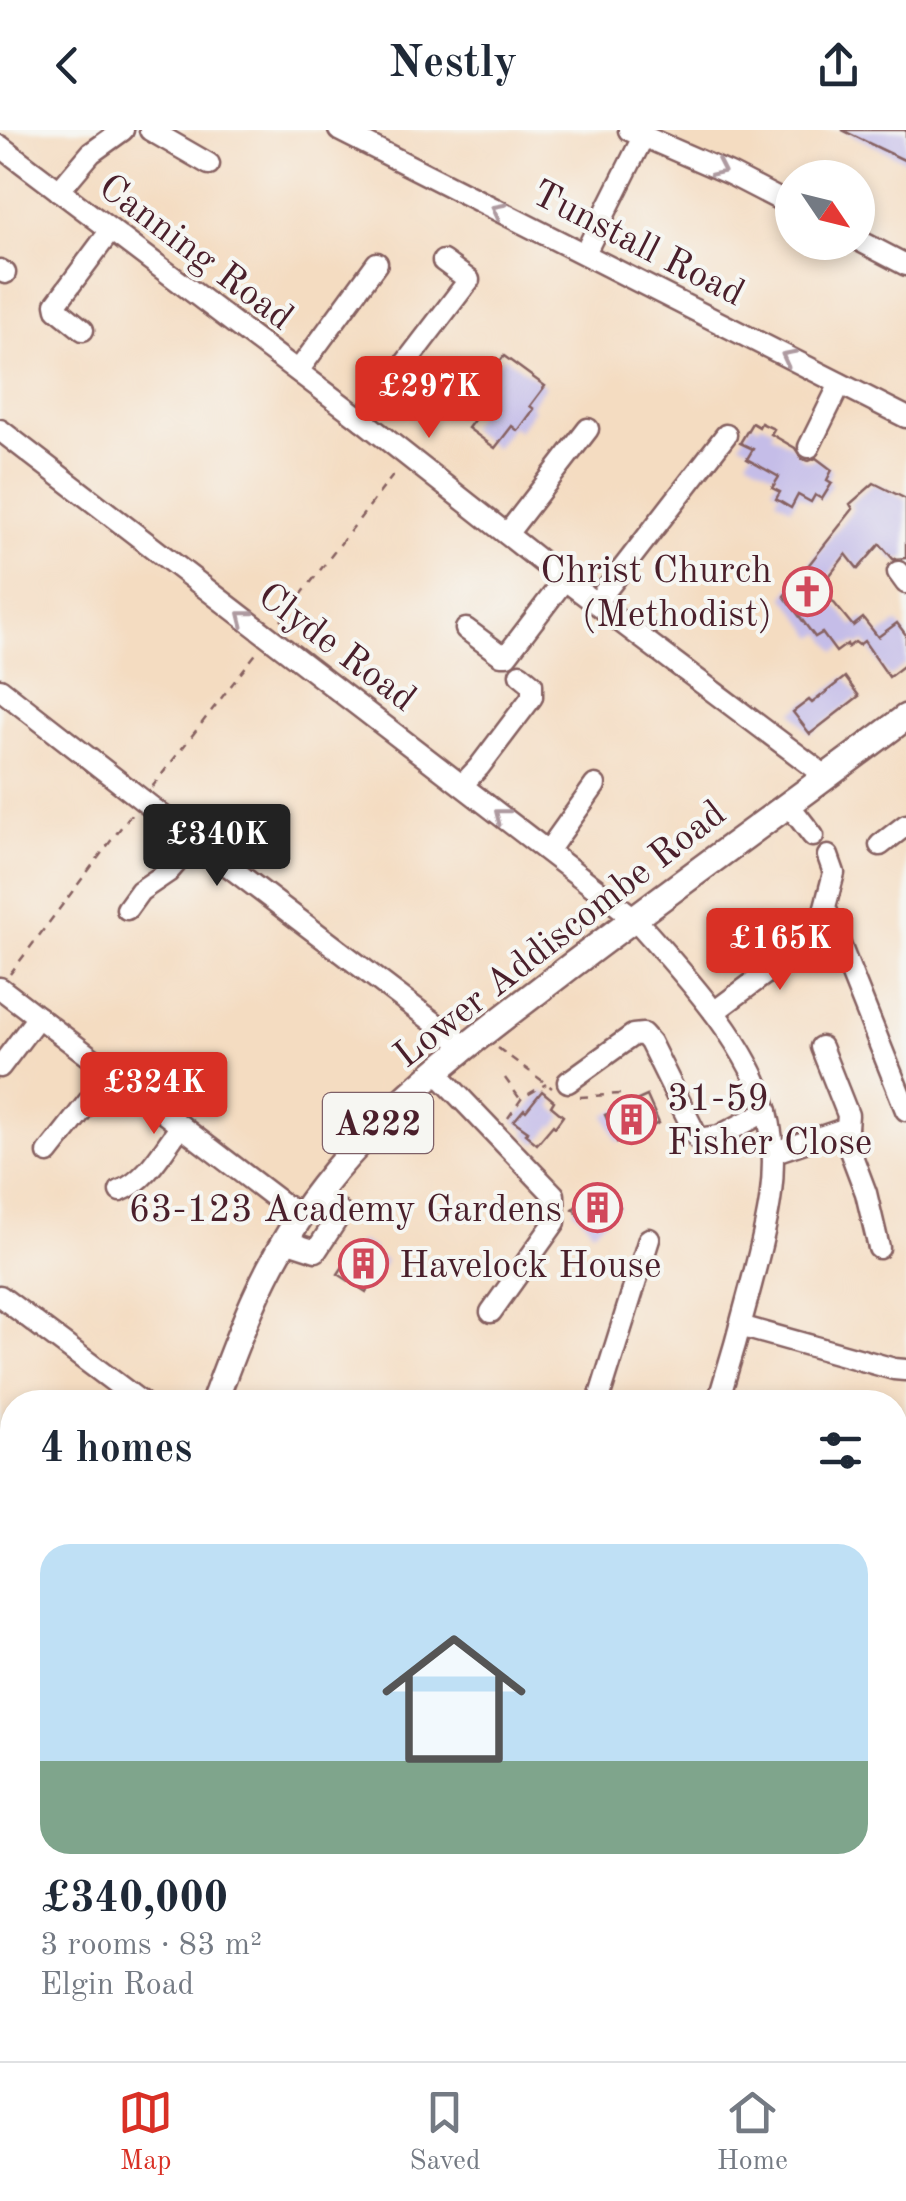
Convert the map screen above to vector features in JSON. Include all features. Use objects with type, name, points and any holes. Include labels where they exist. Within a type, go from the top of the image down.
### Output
[{"type":"main road","name":"Lower Addiscombe Road","points":[[218,1390],[244,1321],[300,1216],[369,1131],[473,1040],[906,717]]},
{"type":"street","points":[[59,191],[91,153],[122,130]]},
{"type":"street","points":[[150,130],[209,164]]},
{"type":"street","name":"Tunstall Road","points":[[340,130],[906,418]]},
{"type":"street","points":[[585,253],[637,133],[775,198]]},
{"type":"street","name":"Canning Road","points":[[0,146],[827,777]]},
{"type":"street","points":[[83,330],[56,304],[111,230]]},
{"type":"street","points":[[875,249],[906,265]]},
{"type":"street","points":[[362,420],[469,280],[443,261]]},
{"type":"street","points":[[298,371],[377,263]]},
{"type":"street","points":[[808,447],[840,384]]},
{"type":"street","points":[[507,534],[588,428]]},
{"type":"street","name":"Clyde Road","points":[[0,430],[634,918],[714,1012],[752,1075],[767,1111],[775,1152],[764,1236],[721,1390]]},
{"type":"street","points":[[596,603],[726,435]]},
{"type":"street","points":[[466,629],[500,655],[507,655],[565,580]]},
{"type":"street","points":[[462,785],[532,697],[532,684],[520,674]]},
{"type":"street","points":[[0,689],[195,840],[473,1040]]},
{"type":"street","points":[[548,851],[595,785]]},
{"type":"street","points":[[789,805],[812,836]]},
{"type":"street","points":[[880,845],[906,825]]},
{"type":"street","points":[[127,908],[140,890],[168,872],[195,840]]},
{"type":"street","points":[[828,856],[834,873],[825,907],[906,1110]]},
{"type":"street","points":[[714,1012],[816,935]]},
{"type":"street","points":[[6,979],[38,1017],[300,1216]]},
{"type":"street","points":[[0,1067],[38,1017]]},
{"type":"street","points":[[568,1091],[633,1035],[643,1034],[698,1139],[719,1136],[767,1111]]},
{"type":"street","points":[[821,1047],[848,1115],[846,1140],[866,1193],[879,1248]]},
{"type":"street","points":[[436,1072],[554,1195],[555,1222],[491,1312]]},
{"type":"street","points":[[48,1153],[111,1073]]},
{"type":"street","points":[[120,1191],[142,1176],[181,1126]]},
{"type":"street","points":[[775,1152],[847,1128]]},
{"type":"street","points":[[285,1242],[316,1251],[341,1213],[319,1192]]},
{"type":"street","points":[[602,1390],[649,1239]]},
{"type":"street","points":[[0,1296],[125,1390]]},
{"type":"street","points":[[740,1326],[905,1370]]},
{"type":"path","points":[[6,979],[142,800]]},
{"type":"path","points":[[473,1040],[546,1084],[568,1091],[620,1094],[626,1106]]},
{"type":"path","points":[[505,1078],[528,1109]]},
{"type":"path","points":[[495,1133],[521,1100],[546,1084]]},
{"type":"building","points":[[842,130],[906,130],[906,161],[881,149]]},
{"type":"building","points":[[504,356],[545,386],[518,431],[512,426],[495,448],[468,428],[477,416],[464,407],[471,397],[466,393],[484,370],[490,374]]},
{"type":"building","points":[[752,423],[774,429],[771,434],[795,448],[802,459],[816,458],[832,470],[827,480],[832,483],[822,499],[815,495],[811,502],[798,495],[791,508],[776,499],[780,492],[772,488],[779,477],[747,459],[753,449],[740,443]]},
{"type":"building","points":[[874,483],[906,499],[906,558],[893,559],[880,544],[858,569],[846,554],[821,587],[853,626],[863,618],[878,637],[897,623],[906,635],[906,664],[889,677],[864,641],[848,647],[847,644],[836,652],[822,633],[815,637],[784,596],[853,509],[850,504]]},
{"type":"building","points":[[845,677],[859,696],[810,734],[793,712],[809,700],[812,703]]},
{"type":"building","points":[[542,1091],[563,1116],[537,1144],[514,1121]]},
{"type":"building","name":"31-59 Fisher Close","points":[[647,1096],[659,1123],[617,1142],[605,1115]]},
{"type":"building","name":"63-123 Academy Gardens","points":[[599,1184],[620,1207],[593,1231],[573,1209]]},
{"type":"building","name":"Havelock House","points":[[360,1241],[386,1260],[366,1292],[338,1274]]},
{"type":"place","name":"Christ Church (Methodist)","points":[[807,591]]},
{"type":"place","name":"31-59 Fisher Close","points":[[632,1119]]},
{"type":"place","name":"63-123 Academy Gardens","points":[[597,1208]]},
{"type":"place","name":"Havelock House","points":[[364,1264]]}]
